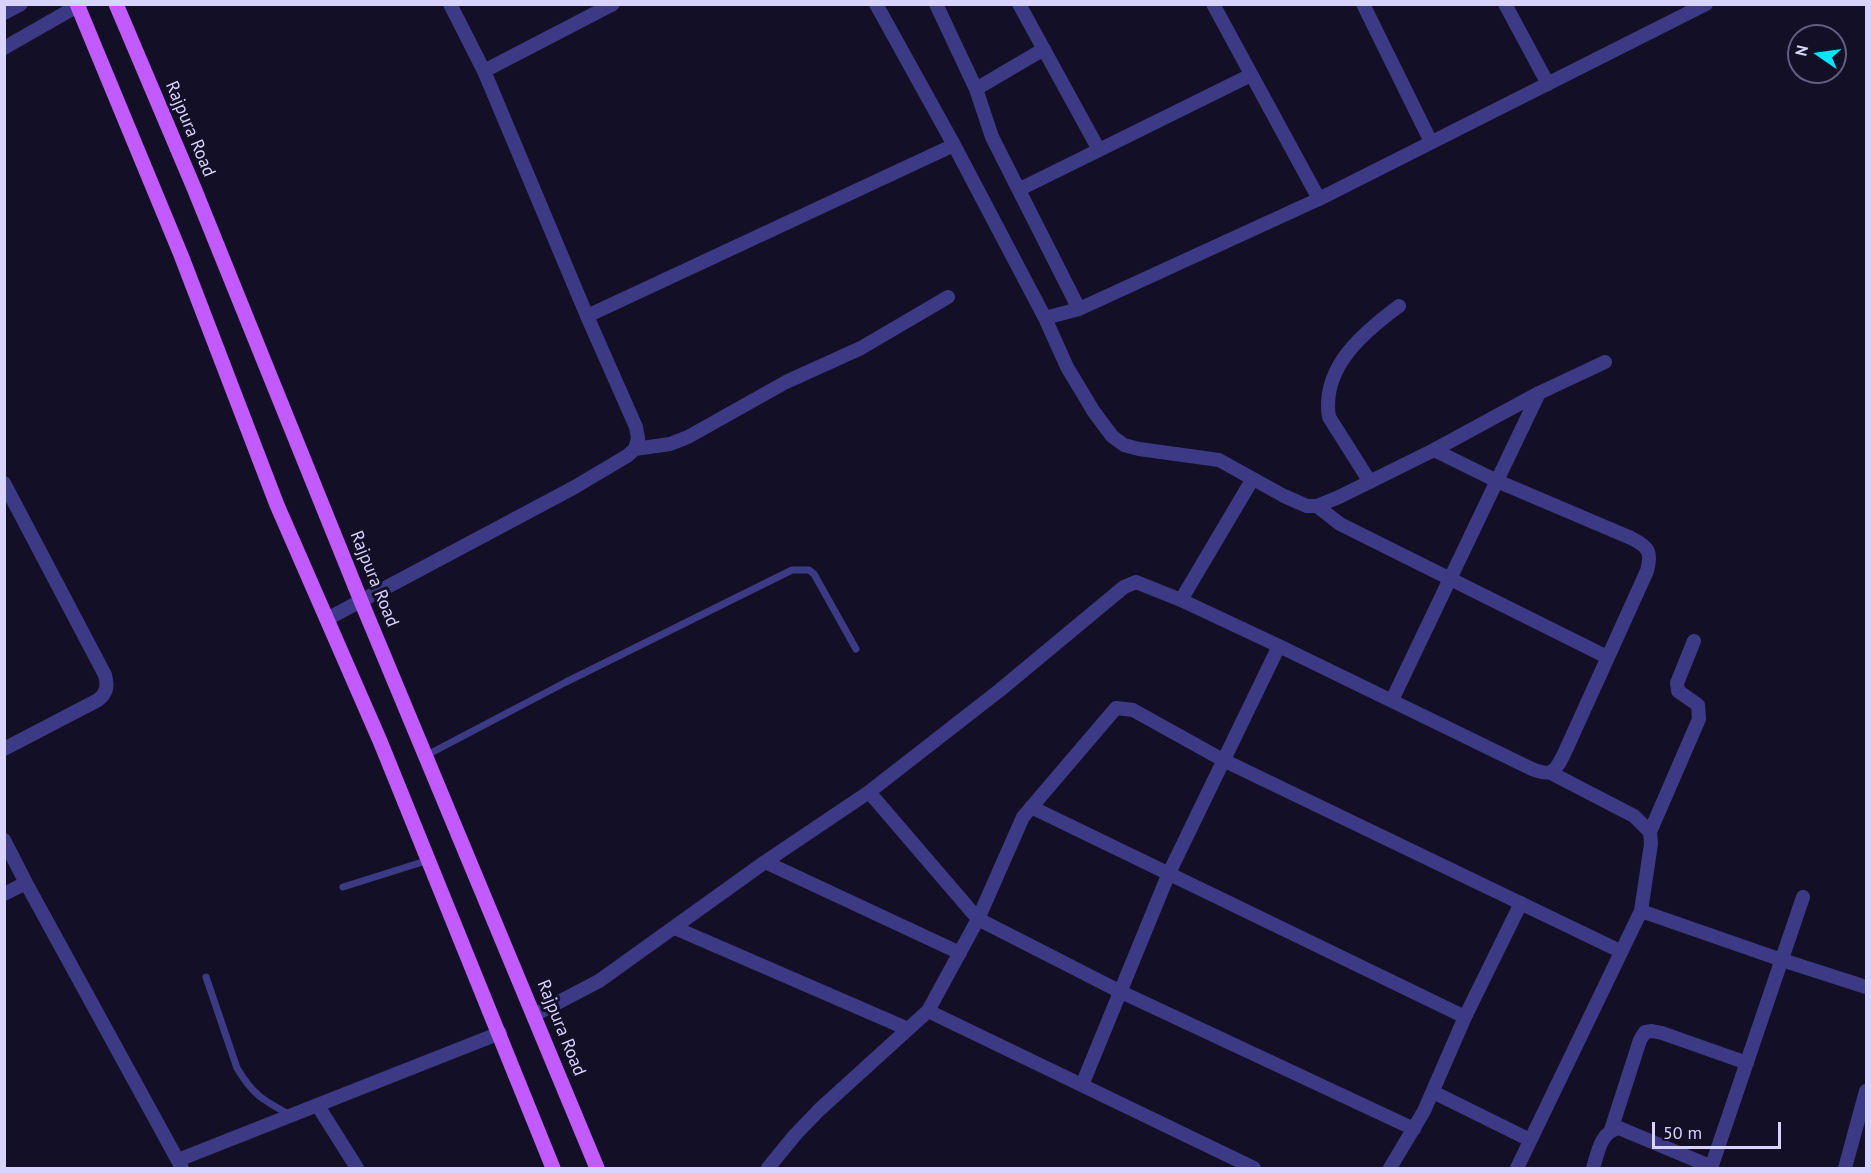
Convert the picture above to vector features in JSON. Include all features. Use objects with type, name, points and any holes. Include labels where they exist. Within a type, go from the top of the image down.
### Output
[{"type":"main road","name":"Rajpura Road","points":[[116,4],[194,188],[361,601],[597,1168]]},
{"type":"main road","points":[[78,5],[181,255],[278,505],[429,860],[553,1168]]},
{"type":"street","points":[[4,13],[21,4]]},
{"type":"street","points":[[450,4],[484,72],[636,427],[638,438],[635,449]]},
{"type":"street","points":[[484,72],[613,4]]},
{"type":"street","points":[[876,4],[954,145],[1045,318],[1067,367],[1094,412],[1112,436],[1124,445],[1219,460],[1252,480],[1307,506],[1317,506],[1370,482],[1539,393],[1605,362]]},
{"type":"street","points":[[936,4],[976,89],[992,137],[1079,309]]},
{"type":"street","points":[[1019,4],[1099,150]]},
{"type":"street","points":[[1213,4],[1319,199]]},
{"type":"street","points":[[1364,4],[1431,142]]},
{"type":"street","points":[[1505,4],[1548,84]]},
{"type":"street","points":[[1045,318],[1079,309],[1319,199],[1706,4]]},
{"type":"street","points":[[4,48],[78,5]]},
{"type":"street","points":[[976,89],[1044,49]]},
{"type":"street","points":[[1020,189],[1251,75]]},
{"type":"street","points":[[587,316],[954,145]]},
{"type":"street","points":[[327,619],[573,488],[635,449],[670,444],[688,437],[786,382],[861,348],[948,297]]},
{"type":"street","points":[[1370,482],[1329,417],[1327,405],[1332,379],[1349,350],[1366,331],[1399,306]]},
{"type":"street","points":[[1392,700],[1539,393]]},
{"type":"street","points":[[1434,450],[1497,481],[1642,543],[1648,551],[1650,560],[1647,571],[1564,754],[1557,768],[1551,773]]},
{"type":"street","points":[[1180,600],[1252,480]]},
{"type":"street","points":[[4,483],[105,675],[107,685],[104,695],[98,700],[4,748]]},
{"type":"street","points":[[1317,506],[1340,524],[1607,657]]},
{"type":"street","points":[[534,1015],[599,981],[765,862],[869,792],[1000,690],[1124,587],[1136,582],[1280,646],[1532,770],[1551,773],[1634,816],[1650,832]]},
{"type":"street","points":[[1517,1168],[1641,910],[1651,844],[1650,832],[1699,719],[1698,705],[1678,691],[1677,683],[1694,640]]},
{"type":"street","points":[[1082,1085],[1169,873],[1280,646]]},
{"type":"street","points":[[768,1168],[819,1110],[928,1011],[978,919],[1023,817],[1116,708],[1133,710],[1223,760],[1620,951]]},
{"type":"street","points":[[869,792],[978,919],[1119,991],[1414,1129]]},
{"type":"street","points":[[1030,807],[1466,1017]]},
{"type":"street","points":[[4,840],[180,1165],[292,1116],[500,1033]]},
{"type":"street","points":[[765,862],[960,953]]},
{"type":"street","points":[[4,894],[26,883]]},
{"type":"street","points":[[1593,1168],[1605,1135],[1619,1128],[1712,1168],[1803,897]]},
{"type":"street","points":[[1390,1168],[1433,1092],[1521,903]]},
{"type":"street","points":[[1641,910],[1866,987]]},
{"type":"street","points":[[675,928],[908,1029]]},
{"type":"street","points":[[928,1011],[1254,1168]]},
{"type":"street","points":[[1611,1130],[1640,1040],[1645,1032],[1662,1033],[1747,1064]]},
{"type":"street","points":[[1845,1168],[1860,1141],[1866,1091]]},
{"type":"street","points":[[1433,1092],[1530,1140]]},
{"type":"street","points":[[318,1106],[357,1168]]},
{"type":"lane","points":[[427,755],[566,682],[792,570],[809,570],[814,573],[856,649]]},
{"type":"lane","points":[[343,887],[429,860]]},
{"type":"lane","points":[[206,977],[237,1068],[244,1080],[251,1090],[263,1100],[292,1116]]}]
